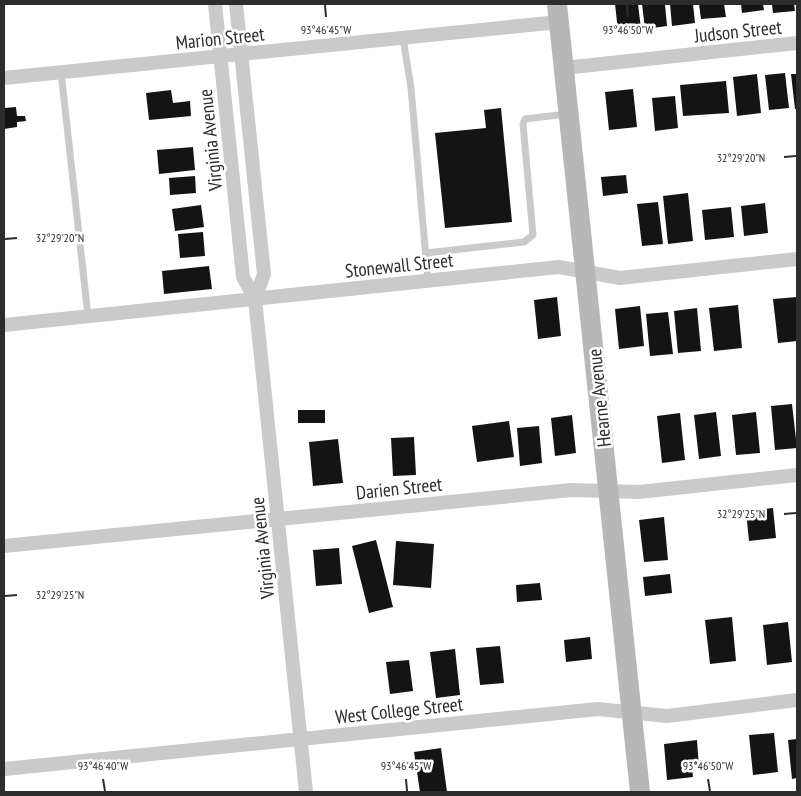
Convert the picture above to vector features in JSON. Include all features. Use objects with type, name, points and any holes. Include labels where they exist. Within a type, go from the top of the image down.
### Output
[{"type":"main road","name":"Hearne Avenue","points":[[558,13],[640,792]]},
{"type":"street","name":"Virginia Avenue","points":[[215,4],[243,277],[255,299],[306,792]]},
{"type":"street","name":"Virginia Avenue","points":[[236,4],[264,274],[255,299]]},
{"type":"street","name":"Marion Street","points":[[4,78],[403,38],[558,13]]},
{"type":"street","name":"Judson Street","points":[[564,68],[797,43]]},
{"type":"street","name":"Stonewall Street","points":[[4,325],[559,267],[620,278],[797,259]]},
{"type":"street","name":"Darien Street","points":[[4,546],[572,490],[639,492],[797,475]]},
{"type":"street","name":"West College Street","points":[[4,769],[598,709],[666,716],[797,700]]},
{"type":"lane","points":[[403,38],[411,88],[428,281]]},
{"type":"lane","points":[[61,72],[88,316]]},
{"type":"lane","points":[[426,253],[524,242],[533,235],[523,124],[525,119],[569,114]]},
{"type":"building","points":[[615,4],[638,4],[641,29],[618,31]]},
{"type":"building","points":[[642,4],[665,4],[667,26],[645,29]]},
{"type":"building","points":[[670,4],[693,4],[695,23],[672,26]]},
{"type":"building","points":[[699,4],[724,4],[726,17],[701,19]]},
{"type":"building","points":[[741,4],[763,4],[764,10],[742,13]]},
{"type":"building","points":[[772,4],[794,4],[795,11],[773,13]]},
{"type":"building","points":[[785,73],[789,108],[769,110],[765,75]]},
{"type":"building","points":[[757,74],[761,113],[737,116],[733,77]]},
{"type":"building","points":[[791,74],[797,74],[797,109],[795,109]]},
{"type":"building","points":[[726,81],[729,113],[683,116],[680,85]]},
{"type":"building","points":[[633,89],[637,127],[609,130],[605,92]]},
{"type":"building","points":[[171,90],[173,103],[190,101],[191,116],[149,120],[146,93]]},
{"type":"building","points":[[675,96],[678,128],[655,131],[652,98]]},
{"type":"building","points":[[16,107],[17,116],[25,116],[26,121],[17,122],[17,127],[4,129],[4,108]]},
{"type":"building","points":[[501,108],[512,222],[445,228],[435,133],[486,128],[484,110]]},
{"type":"building","points":[[193,147],[195,170],[159,174],[157,150]]},
{"type":"building","points":[[626,175],[628,193],[603,196],[601,177]]},
{"type":"building","points":[[195,176],[196,193],[170,195],[169,178]]},
{"type":"building","points":[[688,193],[693,241],[668,244],[663,196]]},
{"type":"building","points":[[658,202],[663,244],[642,246],[637,204]]},
{"type":"building","points":[[765,203],[768,233],[744,236],[741,206]]},
{"type":"building","points":[[201,205],[204,227],[175,231],[172,209]]},
{"type":"building","points":[[731,207],[734,237],[705,240],[702,210]]},
{"type":"building","points":[[203,232],[205,256],[180,258],[178,234]]},
{"type":"building","points":[[209,266],[212,289],[164,294],[162,271]]},
{"type":"building","points":[[557,297],[561,336],[538,339],[534,300]]},
{"type":"building","points":[[797,297],[797,341],[778,343],[773,299]]},
{"type":"building","points":[[738,305],[742,348],[714,351],[709,308]]},
{"type":"building","points":[[640,306],[644,346],[619,349],[615,309]]},
{"type":"building","points":[[697,308],[701,351],[678,353],[674,311]]},
{"type":"building","points":[[668,312],[673,354],[650,356],[646,314]]},
{"type":"building","points":[[792,404],[797,448],[775,450],[771,406]]},
{"type":"building","points":[[298,410],[325,410],[325,423],[298,423]]},
{"type":"building","points":[[716,412],[721,456],[699,459],[694,415]]},
{"type":"building","points":[[756,412],[760,453],[736,455],[732,415]]},
{"type":"building","points":[[680,413],[685,460],[662,463],[657,416]]},
{"type":"building","points":[[572,415],[576,453],[555,456],[551,418]]},
{"type":"building","points":[[509,421],[514,457],[477,462],[472,426]]},
{"type":"building","points":[[539,426],[542,463],[520,466],[517,428]]},
{"type":"building","points":[[414,437],[416,475],[393,476],[391,438]]},
{"type":"building","points":[[338,439],[343,483],[313,486],[309,442]]},
{"type":"building","points":[[773,508],[776,538],[749,541],[746,511]]},
{"type":"building","points":[[664,517],[668,560],[644,562],[639,520]]},
{"type":"building","points":[[376,540],[393,607],[369,613],[352,546]]},
{"type":"building","points":[[396,541],[434,544],[431,588],[393,585]]},
{"type":"building","points":[[339,548],[342,584],[316,586],[313,550]]},
{"type":"building","points":[[670,574],[672,593],[645,596],[643,577]]},
{"type":"building","points":[[540,583],[542,600],[517,602],[516,585]]},
{"type":"building","points":[[732,617],[736,661],[710,664],[705,620]]},
{"type":"building","points":[[788,622],[792,662],[767,665],[763,625]]},
{"type":"building","points":[[590,637],[592,659],[566,662],[564,640]]},
{"type":"building","points":[[500,646],[504,683],[480,685],[476,648]]},
{"type":"building","points":[[455,649],[460,695],[436,698],[430,652]]},
{"type":"building","points":[[409,660],[413,691],[390,694],[386,662]]},
{"type":"building","points":[[774,733],[778,772],[753,775],[749,735]]},
{"type":"building","points":[[797,739],[797,778],[792,779],[788,740]]},
{"type":"building","points":[[697,740],[699,768],[692,768],[693,777],[667,780],[664,744]]},
{"type":"building","points":[[441,748],[447,792],[420,792],[414,752]]}]
